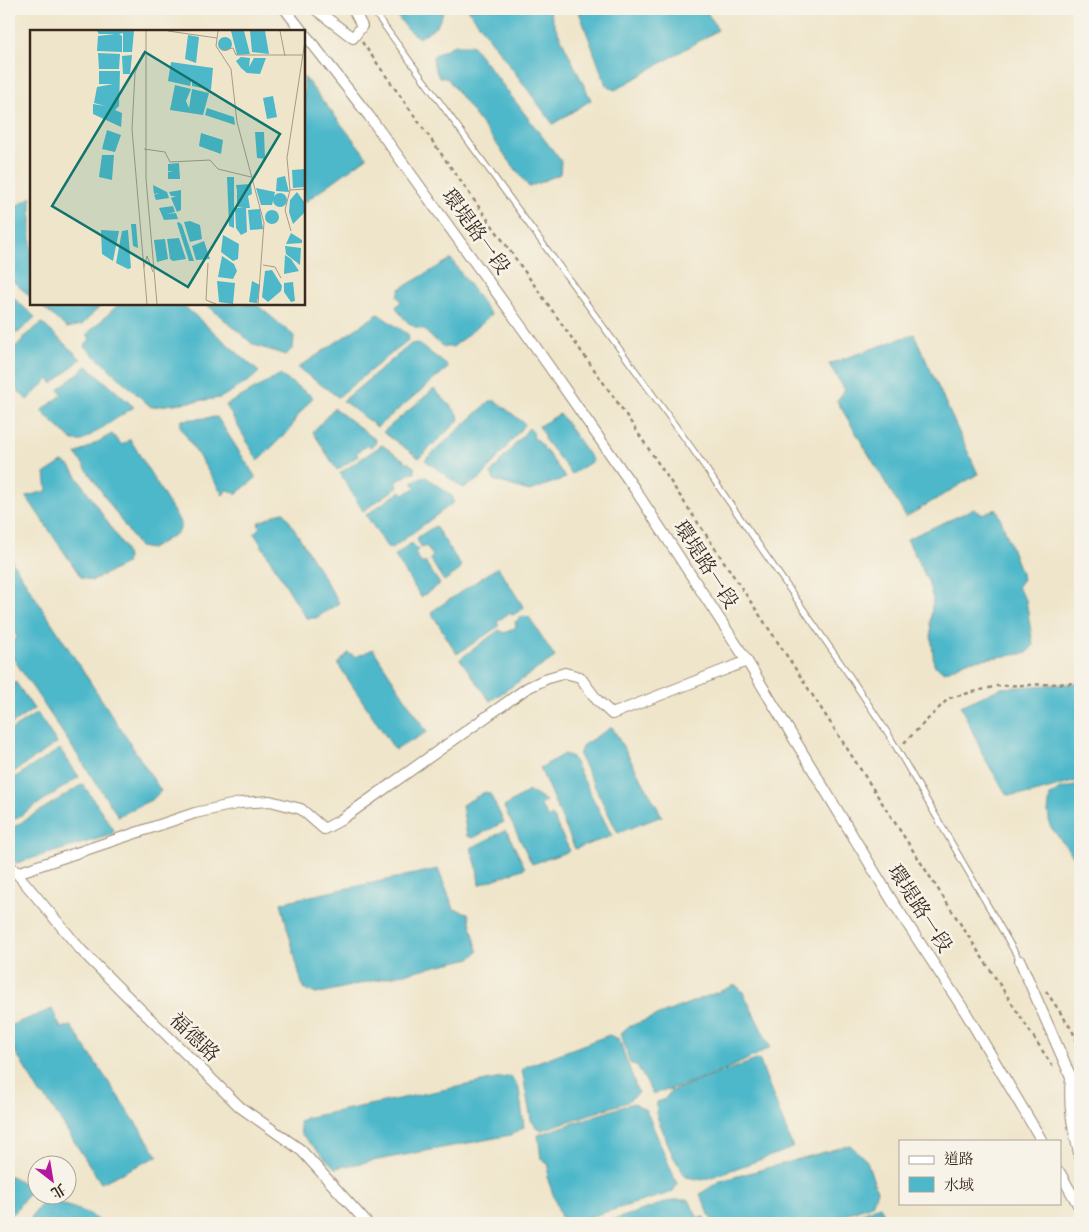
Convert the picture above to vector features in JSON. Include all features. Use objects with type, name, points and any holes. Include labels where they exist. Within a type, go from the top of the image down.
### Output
[{"type":"street","name":"環堤路一段","points":[[285,9],[301,30]]},
{"type":"street","points":[[315,9],[352,38],[362,26],[353,9]]},
{"type":"street","name":"環堤路一段","points":[[305,35],[369,116],[526,332],[634,488],[747,661],[891,900],[966,1013],[1041,1140]]},
{"type":"street","points":[[17,873],[194,813],[240,803],[270,801],[301,809],[324,829],[339,822],[527,688],[548,678],[565,673],[580,677],[612,714],[747,661]]},
{"type":"street","name":"福德路","points":[[9,864],[81,950],[240,1107],[300,1150],[367,1223]]},
{"type":"street","points":[[1020,961],[1071,1077],[1069,1095],[1071,1122],[1080,1157]]},
{"type":"street","points":[[1062,1176],[1080,1208]]},
{"type":"lane","points":[[372,9],[691,447],[843,667],[897,749],[1020,961]]},
{"type":"path","points":[[356,33],[620,406],[793,665],[1057,1073]]},
{"type":"path","points":[[897,749],[949,698],[997,686],[1080,683]]},
{"type":"path","points":[[1044,989],[1050,994],[1072,1030],[1080,1048]]},
{"type":"water","points":[[392,9],[445,9],[437,26],[419,38],[408,30]]},
{"type":"water","points":[[468,9],[549,9],[554,24],[591,100],[553,124]]},
{"type":"water","points":[[578,9],[705,9],[718,30],[615,90],[606,85]]},
{"type":"water","points":[[454,45],[472,45],[561,161],[560,174],[529,187],[447,78],[439,77],[434,66],[433,56]]},
{"type":"water","points":[[305,78],[367,157],[305,202]]},
{"type":"water","points":[[30,198],[30,296],[9,278],[9,211]]},
{"type":"water","points":[[451,259],[491,315],[453,347],[444,347],[424,329],[415,327],[407,322],[396,307],[401,301],[397,296],[400,289]]},
{"type":"water","points":[[9,294],[35,317],[18,333],[16,332],[9,337]]},
{"type":"water","points":[[40,305],[101,305],[82,325],[67,328]]},
{"type":"water","points":[[118,305],[183,305],[259,372],[249,381],[220,398],[151,407],[84,346],[90,339],[87,334]]},
{"type":"water","points":[[207,305],[257,305],[294,336],[293,348],[286,355],[254,345]]},
{"type":"water","points":[[378,314],[409,335],[408,340],[338,397],[298,368]]},
{"type":"water","points":[[42,323],[81,359],[53,384],[49,379],[27,400],[9,381],[9,348],[12,349],[24,340],[22,338]]},
{"type":"water","points":[[914,334],[978,474],[906,517],[837,401],[845,390],[829,364]]},
{"type":"water","points":[[418,343],[449,367],[377,427],[343,401],[411,344]]},
{"type":"water","points":[[87,366],[134,407],[82,441],[73,441],[41,411],[62,395],[59,389]]},
{"type":"water","points":[[280,375],[313,397],[295,419],[291,428],[258,461],[226,405]]},
{"type":"water","points":[[434,389],[458,414],[459,420],[419,458],[383,432]]},
{"type":"water","points":[[490,401],[496,401],[525,424],[481,478],[463,488],[425,460]]},
{"type":"water","points":[[334,408],[376,440],[375,444],[370,447],[368,445],[356,453],[358,456],[337,470],[313,432]]},
{"type":"water","points":[[560,414],[593,461],[572,474],[544,439],[544,434],[539,426]]},
{"type":"water","points":[[217,417],[256,478],[236,494],[227,489],[223,495],[180,426],[182,420]]},
{"type":"water","points":[[529,428],[533,432],[534,439],[538,440],[566,478],[529,491],[494,480],[491,473]]},
{"type":"water","points":[[112,434],[122,445],[130,439],[181,524],[179,532],[151,549],[139,547],[76,454]]},
{"type":"water","points":[[382,445],[414,467],[415,473],[409,474],[396,482],[398,487],[363,511],[340,473]]},
{"type":"water","points":[[62,462],[70,466],[124,547],[127,557],[126,564],[91,581],[81,577],[26,496],[47,491],[45,473]]},
{"type":"water","points":[[421,477],[426,477],[453,497],[453,503],[392,548],[387,547],[366,515],[401,491],[404,494],[416,488],[412,482]]},
{"type":"water","points":[[974,509],[982,514],[997,509],[1023,579],[1017,587],[1026,600],[1033,645],[1027,653],[967,661],[945,672],[934,665],[930,623],[933,599],[928,581],[907,539]]},
{"type":"water","points":[[284,512],[339,603],[316,618],[306,618],[254,533],[260,527],[258,523]]},
{"type":"water","points":[[435,526],[461,566],[460,570],[444,581],[430,559],[433,556],[426,546],[422,548],[417,540],[418,537]]},
{"type":"water","points":[[410,544],[413,544],[418,550],[415,553],[422,564],[425,562],[440,584],[421,597],[395,556]]},
{"type":"water","points":[[9,557],[161,791],[153,799],[118,816],[9,652],[9,646],[17,637],[9,625]]},
{"type":"water","points":[[498,567],[524,608],[513,615],[509,613],[497,622],[499,626],[457,654],[431,612]]},
{"type":"water","points":[[523,616],[529,617],[555,657],[490,701],[460,659],[499,630],[505,633],[516,627],[515,622]]},
{"type":"water","points":[[373,649],[427,732],[395,750],[338,664],[348,653],[356,657]]},
{"type":"water","points":[[15,681],[34,709],[9,726],[9,685]]},
{"type":"water","points":[[1080,683],[1080,780],[1031,794],[1007,795],[985,759],[961,706],[1001,688]]},
{"type":"water","points":[[37,713],[57,743],[9,775],[9,731]]},
{"type":"water","points":[[612,727],[662,816],[618,833],[579,755],[583,745]]},
{"type":"water","points":[[60,749],[79,777],[9,823],[9,781]]},
{"type":"water","points":[[564,754],[572,757],[612,836],[575,849],[540,768]]},
{"type":"water","points":[[83,784],[114,830],[111,835],[16,863],[9,853],[9,830]]},
{"type":"water","points":[[1080,785],[1080,865],[1050,826],[1048,812],[1050,796],[1060,789]]},
{"type":"water","points":[[529,791],[546,801],[540,804],[548,818],[552,815],[570,851],[532,864],[504,807]]},
{"type":"water","points":[[485,792],[490,794],[504,822],[473,838],[467,836],[462,805]]},
{"type":"water","points":[[506,830],[525,868],[479,885],[477,867],[471,848]]},
{"type":"water","points":[[438,869],[454,909],[468,913],[478,952],[471,958],[316,994],[303,988],[281,903]]},
{"type":"water","points":[[736,985],[743,992],[770,1047],[713,1074],[653,1094],[638,1067],[630,1063],[621,1033],[628,1027]]},
{"type":"water","points":[[52,1009],[61,1028],[71,1026],[158,1156],[101,1183],[46,1098],[40,1094],[9,1041],[9,1026]]},
{"type":"water","points":[[609,1035],[619,1039],[638,1093],[627,1102],[542,1130],[536,1127],[531,1120],[522,1069]]},
{"type":"water","points":[[759,1059],[793,1148],[703,1180],[686,1177],[673,1156],[656,1114],[657,1102],[665,1099],[671,1091]]},
{"type":"water","points":[[511,1076],[519,1089],[524,1127],[511,1135],[335,1168],[301,1134],[299,1122],[305,1118]]},
{"type":"water","points":[[633,1103],[646,1110],[677,1184],[673,1192],[569,1223],[563,1223],[547,1177],[549,1165],[541,1159],[538,1135]]},
{"type":"water","points":[[850,1145],[867,1161],[877,1191],[872,1205],[821,1223],[713,1223],[700,1194],[720,1181]]},
{"type":"water","points":[[9,1175],[28,1186],[28,1193],[13,1214],[9,1213]]},
{"type":"water","points":[[673,1200],[689,1200],[697,1217],[704,1217],[706,1223],[604,1223]]},
{"type":"water","points":[[41,1204],[62,1204],[90,1214],[101,1223],[27,1223]]},
{"type":"water","points":[[880,1206],[888,1223],[836,1223]]}]
